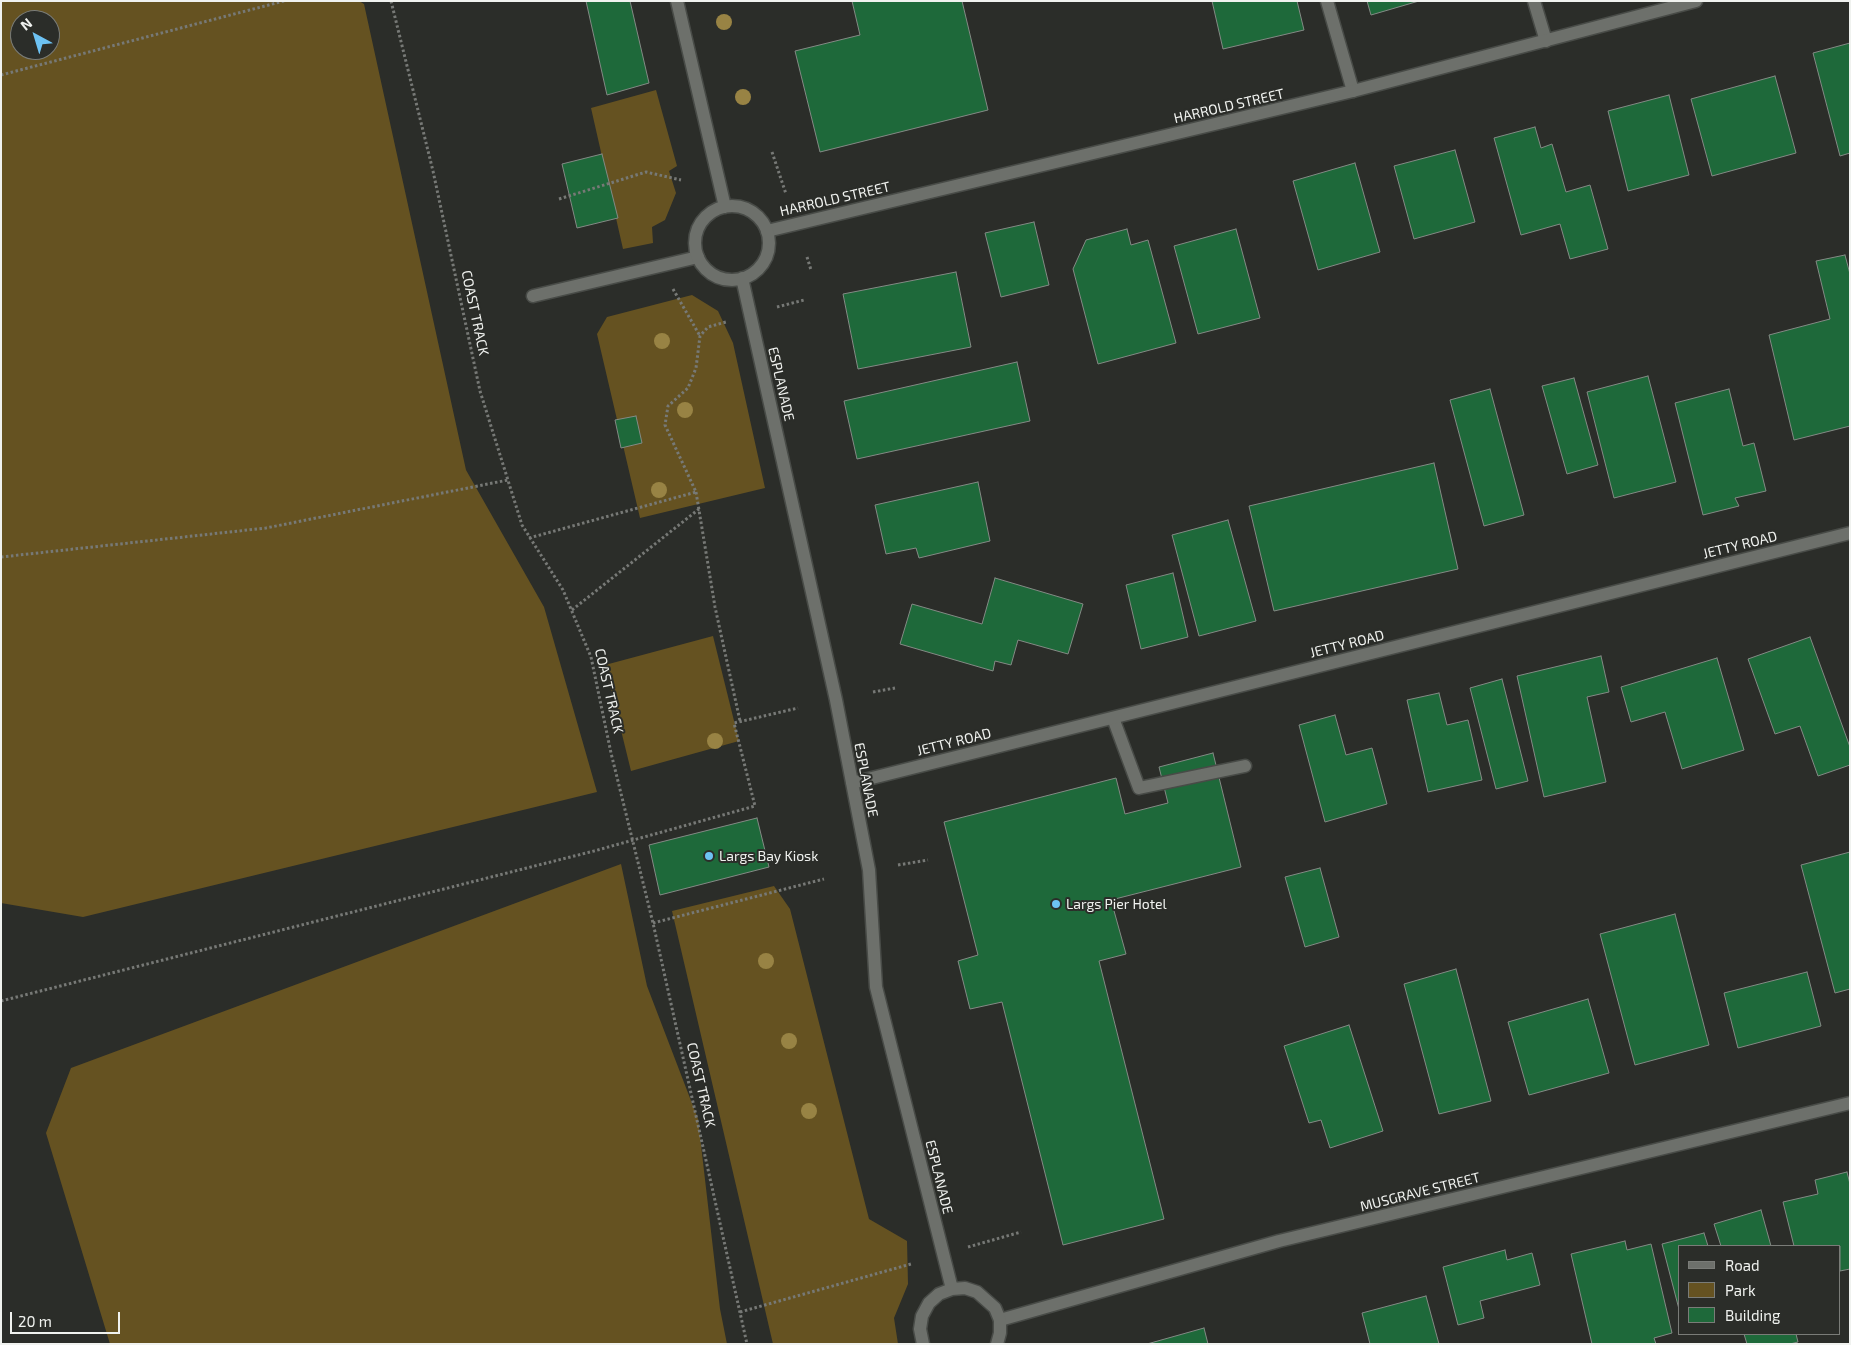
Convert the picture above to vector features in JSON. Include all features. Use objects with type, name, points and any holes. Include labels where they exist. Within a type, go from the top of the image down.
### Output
[{"type":"street","points":[[676,1],[725,207]]},
{"type":"street","points":[[1326,1],[1353,91]]},
{"type":"street","points":[[1534,1],[1546,41]]},
{"type":"street","name":"HARROLD STREET","points":[[767,231],[1353,91],[1696,1]]},
{"type":"street","points":[[725,207],[742,207],[753,212],[762,221],[767,231],[768,242],[762,264],[748,276],[742,278],[728,279],[718,277],[709,272],[698,257],[695,246],[696,233],[701,222],[710,213],[725,207]]},
{"type":"street","points":[[533,296],[698,257]]},
{"type":"street","name":"ESPLANADE","points":[[742,278],[836,700],[869,870],[876,987],[952,1289]]},
{"type":"street","name":"JETTY ROAD","points":[[852,783],[1850,533]]},
{"type":"street","points":[[1113,718],[1139,788],[1245,766]]},
{"type":"street","name":"MUSGRAVE STREET","points":[[1000,1320],[1279,1242],[1850,1103]]},
{"type":"street","points":[[923,1344],[920,1329],[925,1310],[939,1294],[952,1289],[965,1288],[977,1292],[988,1299],[995,1308],[1000,1320],[997,1344]]},
{"type":"path","points":[[1,75],[284,1]]},
{"type":"path","name":"COAST TRACK","points":[[391,1],[433,171],[480,391],[522,525],[563,590],[591,657],[611,753],[653,923],[747,1344]]},
{"type":"path","points":[[772,152],[786,194]]},
{"type":"path","points":[[559,199],[646,172],[681,180]]},
{"type":"path","points":[[807,257],[811,270]]},
{"type":"path","points":[[673,288],[700,336]]},
{"type":"path","points":[[777,307],[804,300]]},
{"type":"path","points":[[729,321],[708,327],[700,336],[696,368],[688,388],[668,406],[665,426],[696,492],[715,607],[740,721]]},
{"type":"path","points":[[1,557],[266,528],[508,480]]},
{"type":"path","points":[[529,538],[696,492]]},
{"type":"path","points":[[572,610],[699,508]]},
{"type":"path","points":[[873,692],[895,688]]},
{"type":"path","points":[[1,1001],[584,854],[754,806],[734,723],[798,708]]},
{"type":"path","points":[[898,865],[928,860]]},
{"type":"path","points":[[653,923],[824,879]]},
{"type":"path","points":[[968,1247],[1021,1232]]},
{"type":"path","points":[[740,1312],[911,1264]]},
{"type":"green space","points":[[1,1],[359,1],[364,4],[466,470],[544,607],[597,792],[83,917],[1,903]]},
{"type":"green space","points":[[656,90],[677,166],[669,171],[676,193],[665,220],[652,227],[653,243],[623,249],[591,108]]},
{"type":"green space","points":[[692,295],[718,311],[733,343],[765,488],[640,518],[597,334],[607,317]]},
{"type":"green space","points":[[713,636],[739,741],[631,771],[605,665]]},
{"type":"green space","points":[[621,864],[647,986],[698,1119],[720,1309],[727,1344],[110,1344],[46,1133],[71,1068]]},
{"type":"green space","points":[[774,886],[790,909],[869,1219],[907,1241],[908,1284],[894,1318],[898,1344],[773,1344],[672,911]]},
{"type":"building","points":[[586,1],[630,1],[649,83],[607,95]]},
{"type":"building","points":[[852,1],[962,1],[988,110],[820,152],[795,51],[860,35]]},
{"type":"building","points":[[1212,1],[1297,1],[1304,30],[1223,49]]},
{"type":"building","points":[[1367,1],[1419,1],[1371,15]]},
{"type":"building","points":[[1850,43],[1850,153],[1840,156],[1813,53]]},
{"type":"building","points":[[1775,76],[1796,153],[1712,176],[1691,99]]},
{"type":"building","points":[[1669,95],[1689,175],[1628,191],[1608,111]]},
{"type":"building","points":[[1535,127],[1541,148],[1552,144],[1566,192],[1590,185],[1608,249],[1570,259],[1560,224],[1521,235],[1494,138]]},
{"type":"building","points":[[1455,150],[1475,222],[1414,239],[1394,166]]},
{"type":"building","points":[[602,154],[618,218],[577,228],[562,164]]},
{"type":"building","points":[[1355,163],[1380,252],[1318,270],[1293,181]]},
{"type":"building","points":[[1034,222],[1049,285],[1001,297],[985,233]]},
{"type":"building","points":[[1127,229],[1131,245],[1148,240],[1176,343],[1098,364],[1073,269],[1086,240]]},
{"type":"building","points":[[1236,229],[1260,318],[1198,334],[1174,246]]},
{"type":"building","points":[[1845,255],[1850,274],[1850,426],[1794,440],[1769,335],[1830,319],[1816,261]]},
{"type":"building","points":[[956,272],[971,347],[858,369],[843,294]]},
{"type":"building","points":[[1017,362],[1030,421],[857,459],[844,401]]},
{"type":"building","points":[[1648,376],[1676,482],[1614,498],[1587,392]]},
{"type":"building","points":[[1574,378],[1598,465],[1567,474],[1542,386]]},
{"type":"building","points":[[1490,389],[1524,515],[1484,526],[1450,400]]},
{"type":"building","points":[[1729,389],[1743,446],[1754,443],[1766,491],[1735,498],[1739,506],[1703,515],[1675,403]]},
{"type":"building","points":[[636,416],[642,443],[621,448],[615,420]]},
{"type":"building","points":[[1434,463],[1458,569],[1274,611],[1249,506]]},
{"type":"building","points":[[978,482],[990,541],[919,558],[916,548],[886,554],[875,505]]},
{"type":"building","points":[[1228,520],[1256,621],[1199,636],[1172,535]]},
{"type":"building","points":[[1173,573],[1188,637],[1141,649],[1126,585]]},
{"type":"building","points":[[995,578],[1083,604],[1068,654],[1018,640],[1011,665],[995,661],[993,671],[900,644],[912,604],[982,624]]},
{"type":"building","points":[[1810,637],[1850,747],[1850,765],[1818,776],[1800,726],[1775,734],[1748,659]]},
{"type":"building","points":[[1601,656],[1609,692],[1587,697],[1606,782],[1544,797],[1517,676]]},
{"type":"building","points":[[1717,658],[1744,750],[1682,769],[1665,712],[1631,722],[1621,687]]},
{"type":"building","points":[[1502,679],[1528,781],[1496,789],[1470,688]]},
{"type":"building","points":[[1439,693],[1447,725],[1468,720],[1482,780],[1428,792],[1407,700]]},
{"type":"building","points":[[1335,715],[1346,755],[1372,748],[1387,804],[1325,822],[1299,725]]},
{"type":"building","points":[[1213,753],[1241,867],[1111,900],[1126,954],[1099,961],[1164,1219],[1063,1245],[1002,1002],[970,1009],[958,961],[978,955],[944,822],[1116,778],[1125,814],[1168,803],[1159,767]]},
{"type":"building","name":"Largs Bay Kiosk","points":[[757,818],[769,867],[660,895],[649,845]]},
{"type":"building","points":[[1850,852],[1850,989],[1835,993],[1801,865]]},
{"type":"building","points":[[1320,868],[1339,937],[1305,947],[1285,877]]},
{"type":"building","points":[[1675,914],[1709,1045],[1635,1065],[1600,934]]},
{"type":"building","points":[[1456,969],[1491,1101],[1439,1114],[1404,984]]},
{"type":"building","points":[[1807,972],[1821,1026],[1738,1048],[1724,993]]},
{"type":"building","points":[[1588,999],[1609,1073],[1529,1095],[1508,1022]]},
{"type":"building","points":[[1349,1025],[1383,1131],[1330,1148],[1321,1120],[1309,1123],[1284,1046]]},
{"type":"building","points":[[1847,1172],[1850,1184],[1850,1269],[1841,1271],[1841,1245],[1794,1245],[1783,1202],[1818,1194],[1815,1180]]},
{"type":"building","points":[[1761,1210],[1771,1245],[1721,1245],[1714,1224]]},
{"type":"building","points":[[1704,1233],[1708,1245],[1678,1245],[1678,1305],[1662,1244]]},
{"type":"building","points":[[1625,1241],[1627,1250],[1651,1244],[1672,1333],[1654,1338],[1656,1344],[1592,1344],[1571,1254]]},
{"type":"building","points":[[1505,1250],[1507,1260],[1532,1253],[1540,1285],[1480,1301],[1484,1318],[1458,1325],[1443,1267]]},
{"type":"building","points":[[1426,1296],[1439,1344],[1370,1344],[1362,1313]]},
{"type":"building","points":[[1204,1328],[1208,1344],[1147,1344]]},
{"type":"building","points":[[1744,1335],[1796,1335],[1798,1342],[1790,1344],[1747,1344]]},
{"type":"place","name":"Largs Bay Kiosk","points":[[709,856]]},
{"type":"place","name":"Largs Pier Hotel","points":[[1056,904]]}]
